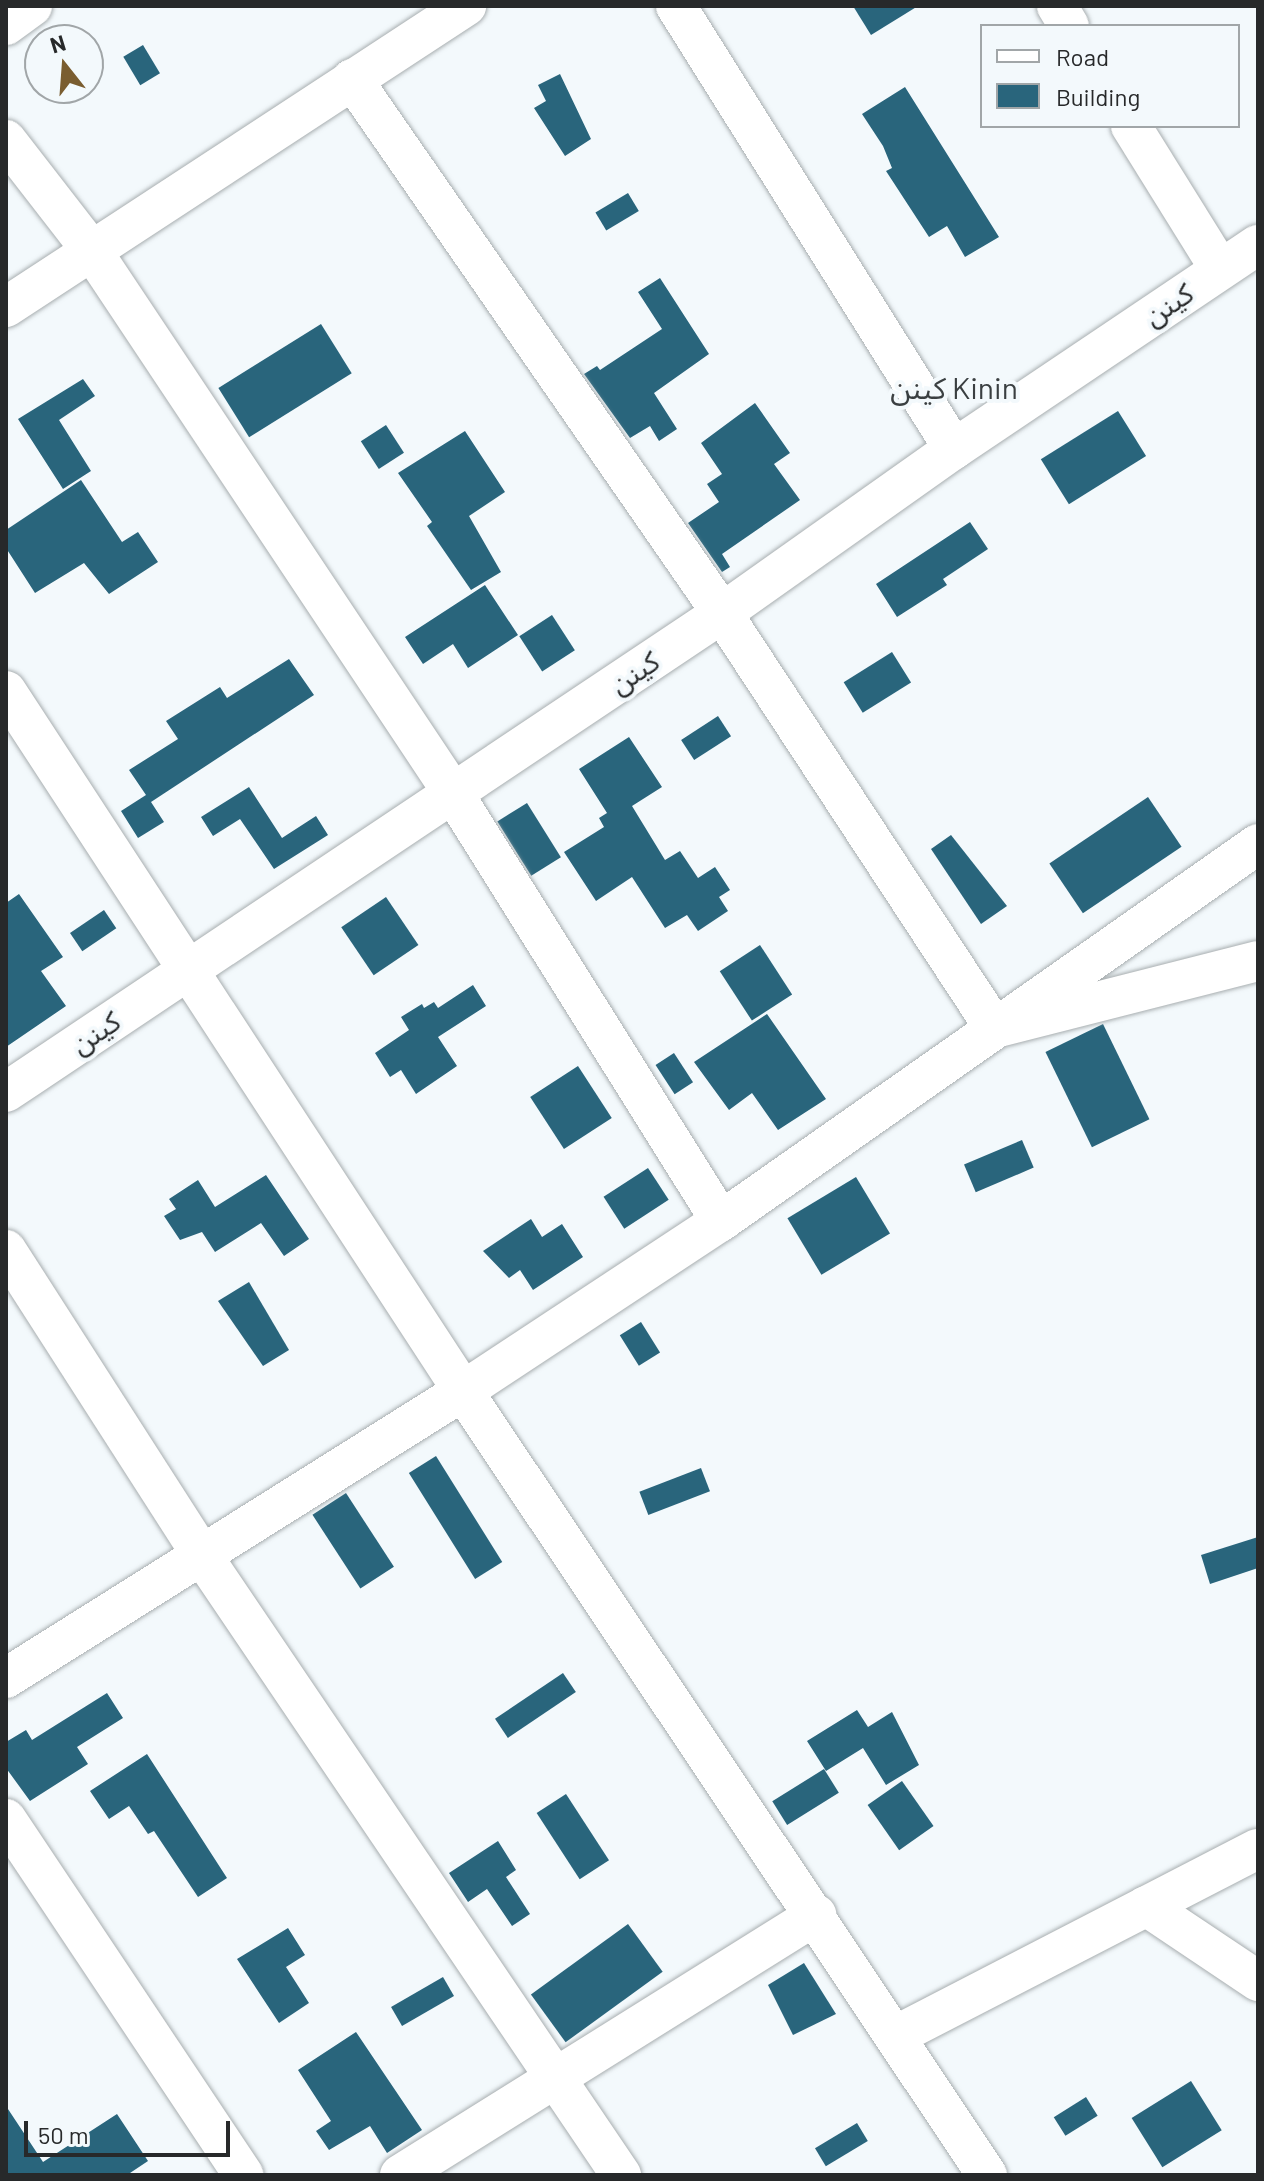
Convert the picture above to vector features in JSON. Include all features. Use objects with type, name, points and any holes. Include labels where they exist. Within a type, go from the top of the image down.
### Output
[{"type":"street","points":[[6,25],[32,6]]},
{"type":"street","points":[[6,307],[466,6]]},
{"type":"street","points":[[676,6],[954,449]]},
{"type":"street","points":[[1057,6],[1068,24]]},
{"type":"street","points":[[352,79],[722,613],[995,1028]]},
{"type":"street","points":[[1132,128],[1220,269]]},
{"type":"street","points":[[6,140],[23,180],[92,251],[453,793],[721,1221]]},
{"type":"street","name":"كينن","points":[[6,1092],[722,613],[954,449],[1258,245]]},
{"type":"street","points":[[6,691],[463,1391],[987,2175]]},
{"type":"street","points":[[6,1678],[463,1391],[721,1221],[1258,844]]},
{"type":"street","points":[[995,1028],[1258,961]]},
{"type":"street","points":[[6,1250],[201,1554],[621,2175]]},
{"type":"street","points":[[6,1819],[243,2175]]},
{"type":"street","points":[[895,2036],[1258,1849]]},
{"type":"street","points":[[1146,1906],[1258,1981]]},
{"type":"street","points":[[400,2175],[816,1915]]},
{"type":"building","points":[[853,6],[918,6],[871,35]]},
{"type":"building","points":[[143,45],[160,73],[140,85],[123,57]]},
{"type":"building","points":[[560,74],[591,139],[565,156],[534,108],[546,101],[538,85]]},
{"type":"building","points":[[905,87],[999,237],[965,257],[947,226],[929,237],[886,171],[892,168],[883,146],[862,114]]},
{"type":"building","points":[[628,193],[639,211],[606,231],[595,213]]},
{"type":"building","points":[[660,278],[709,354],[654,393],[677,429],[659,441],[650,426],[630,438],[584,374],[597,366],[600,370],[662,329],[638,292]]},
{"type":"building","points":[[321,324],[352,373],[249,437],[218,388]]},
{"type":"building","points":[[83,379],[95,396],[59,420],[91,471],[63,489],[18,419]]},
{"type":"building","points":[[755,403],[790,453],[774,464],[800,500],[722,554],[730,567],[722,572],[688,523],[719,502],[707,484],[722,474],[701,443]]},
{"type":"building","points":[[1118,411],[1146,456],[1069,504],[1041,459]]},
{"type":"building","points":[[386,425],[404,453],[379,469],[361,441]]},
{"type":"building","points":[[465,431],[505,492],[469,516],[501,572],[471,590],[427,526],[432,522],[398,473]]},
{"type":"building","points":[[81,480],[122,542],[138,532],[158,562],[109,594],[84,563],[35,593],[6,548],[6,530]]},
{"type":"building","points":[[970,522],[988,549],[943,579],[947,585],[897,617],[876,584]]},
{"type":"building","points":[[485,585],[518,635],[468,668],[453,644],[423,664],[405,637]]},
{"type":"building","points":[[552,615],[575,650],[542,671],[519,636]]},
{"type":"building","points":[[892,652],[911,683],[863,713],[844,682]]},
{"type":"building","points":[[289,659],[314,695],[151,802],[164,822],[138,838],[121,811],[146,795],[129,770],[178,739],[166,721],[220,687],[227,698]]},
{"type":"building","points":[[718,716],[731,736],[694,760],[681,740]]},
{"type":"building","points":[[629,737],[662,787],[632,806],[665,860],[680,851],[698,878],[715,867],[730,890],[719,897],[728,911],[698,931],[687,915],[665,928],[632,877],[596,901],[564,852],[604,827],[599,818],[607,813],[579,769]]},
{"type":"building","points":[[249,787],[282,838],[316,816],[328,835],[274,869],[240,819],[213,836],[201,817]]},
{"type":"building","points":[[1148,797],[1182,847],[1083,913],[1049,864]]},
{"type":"building","points":[[527,803],[561,857],[531,876],[497,822]]},
{"type":"building","points":[[951,835],[1007,906],[981,924],[931,849]]},
{"type":"building","points":[[19,894],[63,957],[41,971],[66,1006],[6,1047],[6,903]]},
{"type":"building","points":[[386,897],[418,945],[374,975],[341,927]]},
{"type":"building","points":[[104,910],[116,928],[82,951],[70,933]]},
{"type":"building","points":[[760,945],[792,994],[752,1021],[720,971]]},
{"type":"building","points":[[473,985],[486,1006],[438,1037],[457,1066],[416,1094],[401,1070],[390,1077],[375,1053],[409,1030],[401,1017],[422,1004],[424,1008],[434,1002],[438,1008]]},
{"type":"building","points":[[767,1014],[826,1099],[778,1130],[752,1093],[729,1110],[694,1062]]},
{"type":"building","points":[[1103,1024],[1149,1119],[1092,1147],[1045,1052]]},
{"type":"building","points":[[674,1053],[693,1082],[675,1094],[656,1065]]},
{"type":"building","points":[[578,1066],[612,1118],[564,1149],[530,1097]]},
{"type":"building","points":[[1022,1140],[1034,1168],[976,1192],[964,1165]]},
{"type":"building","points":[[648,1168],[669,1200],[624,1229],[604,1197]]},
{"type":"building","points":[[266,1175],[309,1239],[284,1256],[261,1223],[215,1252],[202,1232],[180,1240],[164,1216],[176,1209],[169,1199],[198,1180],[215,1207]]},
{"type":"building","points":[[856,1177],[890,1234],[821,1275],[787,1218]]},
{"type":"building","points":[[531,1219],[542,1237],[562,1224],[583,1257],[533,1290],[520,1270],[509,1278],[483,1251]]},
{"type":"building","points":[[249,1282],[289,1350],[263,1366],[218,1301]]},
{"type":"building","points":[[641,1322],[660,1353],[639,1366],[620,1335]]},
{"type":"building","points":[[436,1456],[502,1562],[475,1579],[409,1473]]},
{"type":"building","points":[[701,1468],[710,1491],[648,1515],[639,1492]]},
{"type":"building","points":[[346,1493],[394,1567],[360,1589],[312,1515]]},
{"type":"building","points":[[1258,1537],[1258,1568],[1210,1584],[1201,1555]]},
{"type":"building","points":[[563,1673],[576,1692],[508,1738],[495,1719]]},
{"type":"building","points":[[107,1693],[123,1718],[77,1747],[88,1764],[30,1801],[6,1768],[6,1742],[26,1730],[32,1740]]},
{"type":"building","points":[[857,1710],[868,1727],[892,1712],[919,1765],[886,1785],[863,1748],[826,1771],[807,1741]]},
{"type":"building","points":[[147,1754],[227,1878],[198,1897],[154,1831],[148,1834],[129,1806],[109,1819],[90,1791]]},
{"type":"building","points":[[824,1769],[839,1793],[787,1825],[772,1801]]},
{"type":"building","points":[[902,1781],[934,1826],[899,1850],[868,1805]]},
{"type":"building","points":[[566,1794],[609,1860],[580,1879],[537,1813]]},
{"type":"building","points":[[498,1841],[516,1870],[506,1877],[530,1914],[512,1926],[487,1889],[468,1902],[449,1873]]},
{"type":"building","points":[[628,1924],[663,1972],[566,2042],[531,1995]]},
{"type":"building","points":[[288,1928],[305,1955],[286,1967],[309,2003],[279,2023],[237,1959]]},
{"type":"building","points":[[804,1963],[836,2014],[793,2035],[768,1985]]},
{"type":"building","points":[[443,1977],[454,1996],[402,2026],[391,2007]]},
{"type":"building","points":[[356,2032],[422,2130],[387,2153],[370,2126],[329,2150],[316,2131],[331,2121],[298,2070]]},
{"type":"building","points":[[1191,2081],[1222,2130],[1162,2167],[1132,2118]]},
{"type":"building","points":[[1086,2097],[1098,2116],[1065,2136],[1054,2117]]},
{"type":"building","points":[[6,2106],[43,2162],[117,2114],[148,2161],[127,2175],[6,2175]]},
{"type":"building","points":[[857,2123],[868,2141],[826,2166],[815,2148]]},
{"type":"district","name":"كينن Kinin","points":[[954,387]]}]
